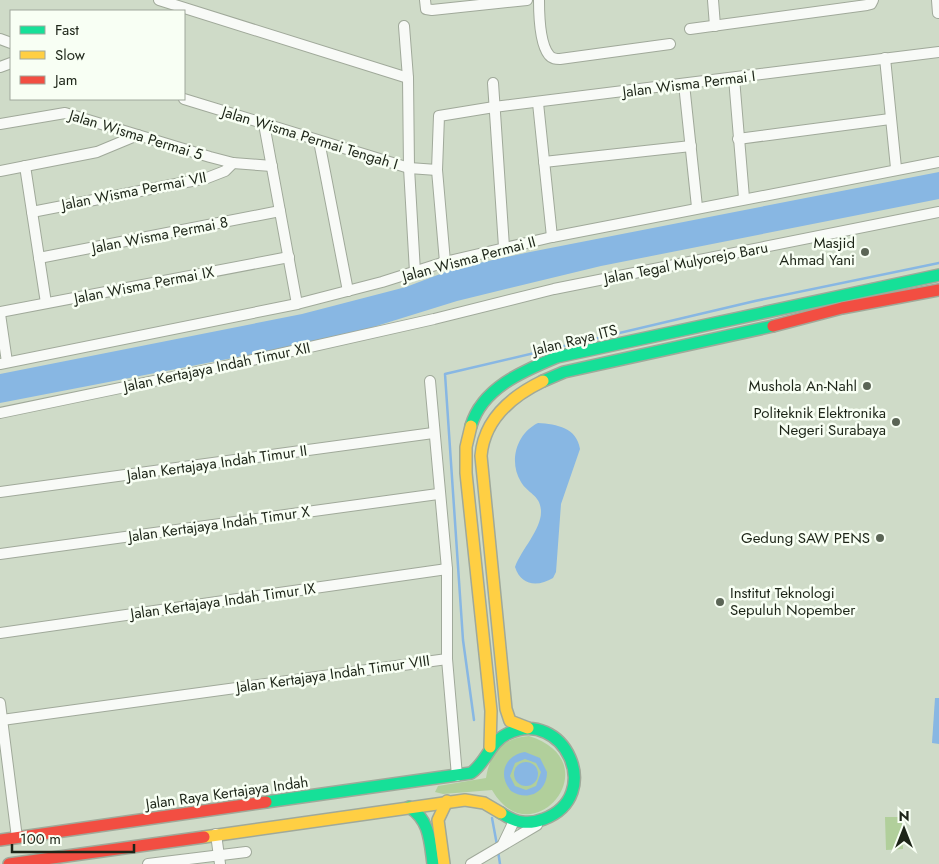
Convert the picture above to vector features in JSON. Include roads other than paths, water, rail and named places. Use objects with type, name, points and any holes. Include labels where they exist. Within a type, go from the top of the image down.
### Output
[{"type":"main road","name":"Jalan Raya ITS","points":[[490,747],[490,710],[472,540],[465,448],[472,421],[487,398],[505,382],[529,368],[557,357],[939,274]]},
{"type":"main road","name":"Jalan Raya ITS","points":[[544,820],[554,816],[569,801],[576,778],[574,765],[568,750],[560,741],[550,734],[514,724],[508,716],[489,556],[482,448],[487,427],[517,396],[540,382],[564,372],[731,336],[842,308],[939,290]]},
{"type":"main road","points":[[742,318],[747,332]]},
{"type":"main road","points":[[727,321],[731,336]]},
{"type":"main road","points":[[472,540],[488,539]]},
{"type":"main road","points":[[474,558],[489,556]]},
{"type":"main road","points":[[490,747],[507,734],[530,729]]},
{"type":"main road","name":"Jalan Raya Kertajaya Indah","points":[[0,840],[412,783],[431,788],[457,776],[471,774],[478,769],[490,747]]},
{"type":"main road","points":[[412,783],[419,793],[412,806]]},
{"type":"main road","points":[[431,788],[442,802]]},
{"type":"main road","points":[[8,864],[465,800],[485,803],[514,821],[527,823],[544,820]]},
{"type":"main road","points":[[442,802],[438,820],[444,864]]},
{"type":"main road","points":[[412,806],[426,822],[432,864]]},
{"type":"main road","points":[[17,838],[22,862]]},
{"type":"street","points":[[159,0],[408,78]]},
{"type":"street","points":[[425,0],[426,9],[432,10],[527,0]]},
{"type":"street","points":[[539,0],[541,28],[548,54],[552,58],[560,59],[670,44]]},
{"type":"street","points":[[713,0],[714,26]]},
{"type":"street","points":[[937,0],[938,13]]},
{"type":"street","points":[[690,29],[872,2]]},
{"type":"street","points":[[404,26],[414,169],[414,272]]},
{"type":"street","name":"Jalan Wisma Permai I","points":[[433,170],[439,116],[494,107],[939,52]]},
{"type":"street","points":[[885,58],[896,168]]},
{"type":"street","points":[[734,78],[744,198]]},
{"type":"street","points":[[493,83],[504,248]]},
{"type":"street","points":[[684,84],[696,207]]},
{"type":"street","name":"Jalan Wisma Permai Tengah I","points":[[185,99],[414,169],[433,170]]},
{"type":"street","points":[[538,103],[552,237]]},
{"type":"street","name":"Jalan Wisma Permai 5","points":[[0,124],[65,113],[233,163],[272,166]]},
{"type":"street","points":[[738,140],[890,119]]},
{"type":"street","points":[[264,124],[298,304]]},
{"type":"street","points":[[0,171],[97,152],[138,135]]},
{"type":"street","points":[[319,141],[348,291]]},
{"type":"street","points":[[544,162],[691,146]]},
{"type":"street","name":"Jalan Wisma Permai II","points":[[3,363],[298,304],[444,262],[552,237],[896,168],[939,162]]},
{"type":"street","name":"Jalan Wisma Permai VII","points":[[32,212],[207,178],[225,171],[233,163]]},
{"type":"street","points":[[25,166],[46,303]]},
{"type":"street","points":[[433,170],[444,262]]},
{"type":"street","name":"Jalan Wisma Permai 8","points":[[39,258],[280,211]]},
{"type":"street","name":"Jalan Tegal Mulyorejo Baru","points":[[434,319],[554,289],[939,212]]},
{"type":"street","name":"Jalan Wisma Permai IX","points":[[0,313],[289,258]]},
{"type":"street","points":[[0,313],[3,363]]},
{"type":"street","name":"Jalan Kertajaya Indah Timur XII","points":[[0,412],[221,367],[434,319]]},
{"type":"street","name":"Jalan Kertajaya Indah Timur VIII","points":[[2,720],[447,658],[447,569],[438,494],[430,381]]},
{"type":"street","name":"Jalan Kertajaya Indah Timur II","points":[[0,492],[433,433]]},
{"type":"street","name":"Jalan Kertajaya Indah Timur X","points":[[0,554],[438,494]]},
{"type":"street","name":"Jalan Kertajaya Indah Timur IX","points":[[0,633],[447,569]]},
{"type":"street","points":[[447,658],[457,776]]},
{"type":"street","points":[[0,703],[17,838]]},
{"type":"street","points":[[471,864],[544,820]]},
{"type":"street","points":[[499,846],[514,821]]},
{"type":"street","points":[[216,834],[219,860]]},
{"type":"street","points":[[148,864],[219,860],[246,852]]},
{"type":"water","points":[[939,172],[939,199],[601,266],[457,301],[341,337],[0,403],[0,374],[302,314],[406,287],[456,268],[530,252]]},
{"type":"water","points":[[538,423],[565,428],[575,436],[580,449],[561,504],[556,572],[553,578],[547,581],[531,583],[521,578],[515,567],[538,526],[541,512],[537,498],[524,486],[517,474],[515,457],[517,448],[525,433]]},
{"type":"water","points":[[935,698],[939,698],[939,744],[932,743]]},
{"type":"water","points":[[525,752],[540,758],[547,772],[544,785],[540,790],[530,795],[517,794],[511,791],[504,779],[505,767],[508,761],[518,754]],"holes":[[[525,759],[536,763],[541,772],[536,786],[526,790],[515,786],[510,776],[515,763]]]},
{"type":"water","points":[[526,762],[531,763],[537,769],[537,779],[531,785],[526,786],[521,785],[515,779],[514,774],[515,769],[521,763]]},
{"type":"waterway","points":[[474,720],[463,640],[445,374],[755,301],[939,263]]},
{"type":"waterway","points":[[492,818],[497,845]]},
{"type":"waterway","points":[[498,851],[500,864]]},
{"type":"place","name":"Masjid Ahmad Yani","points":[[865,252]]},
{"type":"place","name":"Mushola An-Nahl","points":[[867,386]]},
{"type":"place","name":"Politeknik Elektronika Negeri Surabaya","points":[[896,422]]},
{"type":"place","name":"Gedung SAW PENS","points":[[880,538]]},
{"type":"place","name":"Institut Teknologi Sepuluh Nopember","points":[[720,602]]}]
